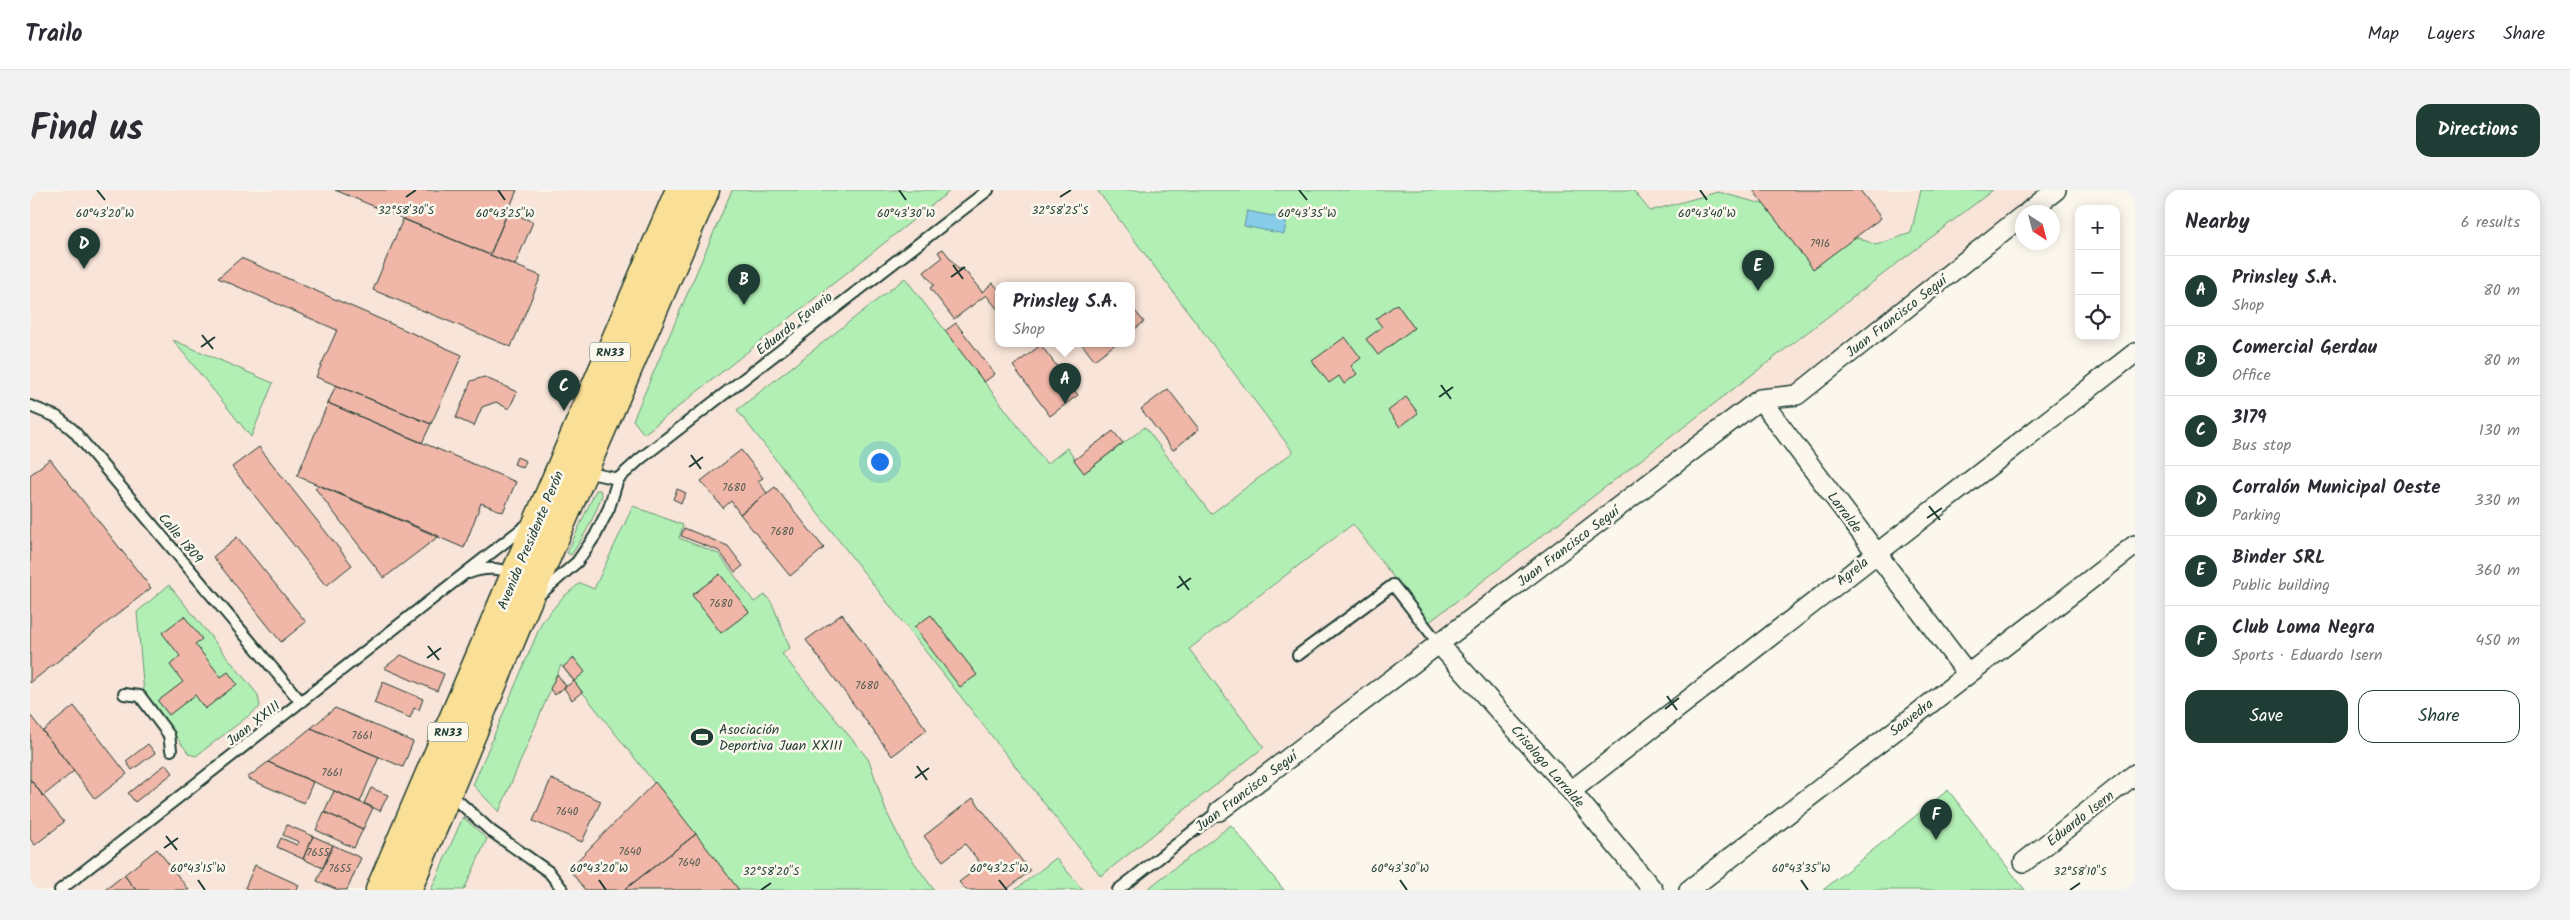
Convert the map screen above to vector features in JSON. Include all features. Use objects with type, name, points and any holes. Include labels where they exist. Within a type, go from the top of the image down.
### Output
[{"type":"main road","name":"Avenida Presidente Perón","points":[[380,890],[527,575],[572,470],[680,190]]},
{"type":"main road","name":"Avenida Presidente Perón","points":[[406,890],[525,606],[527,575],[541,514],[572,470],[705,190]]},
{"type":"street","points":[[2037,205],[2056,190]]},
{"type":"street","name":"Juan Francisco Seguí","points":[[1220,811],[1760,399],[1797,395],[2015,222]]},
{"type":"street","name":"Agrela","points":[[1571,791],[2135,353]]},
{"type":"street","name":"Larralde","points":[[1760,399],[1967,674]]},
{"type":"street","name":"Saavedra","points":[[1689,890],[2135,545]]},
{"type":"street","name":"Crisologo Larralde","points":[[1439,644],[1571,791],[1653,890]]},
{"type":"street","name":"Eduardo Isern","points":[[2024,862],[2135,774]]},
{"type":"lane","name":"Eduardo Favario","points":[[618,479],[648,453],[988,190]]},
{"type":"lane","name":"Calle 1809","points":[[30,406],[57,416],[73,430],[301,702]]},
{"type":"lane","points":[[525,606],[577,562],[595,536],[609,508],[618,479],[572,470]]},
{"type":"lane","name":"Juan XXIII","points":[[60,890],[541,514]]},
{"type":"lane","points":[[527,575],[577,562]]},
{"type":"lane","name":"Juan XXIII","points":[[462,577],[479,570],[498,568],[527,575]]},
{"type":"lane","points":[[1298,655],[1393,585],[1439,644]]},
{"type":"lane","points":[[124,694],[140,696],[169,735],[171,750]]},
{"type":"lane","points":[[448,791],[491,831],[549,872],[563,890]]},
{"type":"lane","name":"Juan Francisco Seguí","points":[[1118,890],[1220,811]]},
{"type":"shaded area","points":[[30,190],[2056,190],[2037,205],[2015,205],[2015,222],[1797,395],[1760,399],[1220,811],[1284,890],[30,890]]},
{"type":"green space","points":[[732,190],[951,190],[644,434],[633,420]]},
{"type":"green space","points":[[1097,190],[1633,190],[1650,211],[1718,192],[1796,213],[1876,245],[1911,233],[1921,190],[1993,190],[1428,623],[1353,524],[1189,649],[1264,747],[1101,876],[737,410],[905,278],[1047,464],[1067,448],[1084,473],[1145,427],[1211,514],[1293,452]]},
{"type":"green space","points":[[173,340],[273,383],[251,437]]},
{"type":"green space","points":[[596,490],[600,490],[602,495],[599,503],[585,533],[571,555],[567,553]]},
{"type":"green space","name":"Asociación Deportiva Juan XXIII","points":[[633,506],[683,525],[679,538],[719,554],[754,602],[765,595],[772,603],[790,648],[782,654],[869,760],[886,811],[906,851],[934,890],[739,890],[561,665],[499,812],[473,785],[542,622],[562,598],[580,583],[594,589]]},
{"type":"green space","points":[[169,585],[258,695],[260,707],[196,756],[189,754],[144,694],[137,612]]},
{"type":"green space","points":[[1948,790],[2025,890],[1823,890]]},
{"type":"green space","points":[[463,817],[487,839],[464,890],[431,890]]},
{"type":"green space","points":[[1231,825],[1284,890],[1146,890]]},
{"type":"green space","points":[[1056,858],[1083,890],[1015,890]]},
{"type":"water","points":[[1247,211],[1287,219],[1284,234],[1244,226]]},
{"type":"building","points":[[335,190],[517,190],[490,255]]},
{"type":"building","points":[[1753,190],[1860,190],[1881,218],[1813,269]]},
{"type":"building","points":[[508,211],[533,222],[515,265],[490,255]]},
{"type":"building","points":[[403,219],[541,276],[511,347],[373,290]]},
{"type":"building","points":[[943,249],[959,270],[961,268],[966,272],[982,292],[993,283],[995,285],[995,306],[986,295],[954,319],[930,288],[934,285],[924,272],[942,258],[938,252]]},
{"type":"building","points":[[241,258],[462,355],[431,424],[316,377],[337,330],[218,278]]},
{"type":"building","points":[[1397,304],[1414,328],[1378,355],[1366,339],[1382,327],[1376,319]]},
{"type":"building","points":[[1135,311],[1144,322],[1135,329]]},
{"type":"building","points":[[956,323],[995,374],[984,382],[945,331]]},
{"type":"building","points":[[1345,337],[1361,358],[1351,366],[1357,374],[1344,384],[1339,376],[1329,383],[1312,361]]},
{"type":"building","points":[[1038,347],[1042,347],[1078,395],[1050,416],[1013,366]]},
{"type":"building","points":[[1084,347],[1112,347],[1094,360]]},
{"type":"building","points":[[484,377],[517,392],[509,409],[496,402],[482,407],[474,426],[456,418],[471,381]]},
{"type":"building","points":[[336,385],[431,424],[422,443],[328,403]]},
{"type":"building","points":[[1168,389],[1199,429],[1173,450],[1141,409]]},
{"type":"building","points":[[1406,397],[1418,413],[1400,427],[1388,411]]},
{"type":"building","points":[[328,403],[516,482],[503,512],[481,503],[464,548],[297,476]]},
{"type":"building","points":[[1113,431],[1123,443],[1084,473],[1074,460]]},
{"type":"building","points":[[259,447],[352,565],[326,586],[232,467]]},
{"type":"building","points":[[741,450],[763,478],[758,481],[767,493],[740,514],[731,501],[723,508],[701,481]]},
{"type":"building","points":[[517,457],[526,461],[523,468],[514,464]]},
{"type":"building","points":[[50,459],[151,588],[30,683],[30,475]]},
{"type":"building","points":[[319,485],[439,536],[384,578],[315,488]]},
{"type":"building","points":[[775,487],[824,548],[790,576],[740,514]]},
{"type":"building","points":[[677,489],[686,493],[681,503],[673,499]]},
{"type":"building","points":[[684,528],[728,546],[743,566],[735,572],[719,551],[681,536]]},
{"type":"building","points":[[237,537],[306,622],[281,642],[213,557]]},
{"type":"building","points":[[720,574],[749,612],[721,633],[692,595]]},
{"type":"building","points":[[842,614],[927,730],[892,756],[806,640]]},
{"type":"building","points":[[931,615],[977,675],[960,687],[914,627]]},
{"type":"building","points":[[184,616],[202,639],[195,644],[221,677],[228,672],[237,684],[205,709],[195,695],[169,715],[158,701],[183,682],[170,665],[180,656],[162,633]]},
{"type":"building","points":[[401,655],[444,674],[437,691],[384,668]]},
{"type":"building","points":[[574,658],[585,672],[574,681],[563,667]]},
{"type":"building","points":[[557,674],[566,686],[555,695],[550,689]]},
{"type":"building","points":[[574,681],[582,692],[572,700],[564,688]]},
{"type":"building","points":[[383,682],[423,699],[419,710],[414,708],[410,718],[374,703]]},
{"type":"building","points":[[74,706],[127,774],[95,799],[43,731]]},
{"type":"building","points":[[335,708],[413,742],[403,767],[311,728]]},
{"type":"building","points":[[30,715],[74,771],[43,796],[30,779]]},
{"type":"building","points":[[311,728],[379,757],[360,802],[268,762]]},
{"type":"building","points":[[148,744],[155,753],[132,770],[126,761]]},
{"type":"building","points":[[268,762],[313,782],[304,803],[247,778]]},
{"type":"building","points":[[166,764],[173,773],[135,802],[128,793]]},
{"type":"building","points":[[30,779],[64,822],[35,845],[30,839]]},
{"type":"building","points":[[551,779],[601,801],[582,842],[533,821]]},
{"type":"building","points":[[655,782],[696,834],[624,890],[585,890],[569,869]]},
{"type":"building","points":[[371,788],[388,795],[380,811],[364,803]]},
{"type":"building","points":[[334,791],[373,808],[363,829],[324,812]]},
{"type":"building","points":[[973,798],[1030,871],[1006,890],[966,890],[959,882],[982,865],[965,844],[943,861],[924,836]]},
{"type":"building","points":[[324,812],[363,829],[354,848],[316,830]]},
{"type":"building","points":[[287,825],[313,836],[303,859],[277,847],[281,838],[297,845],[299,842],[283,835]]},
{"type":"building","points":[[696,834],[739,890],[624,890]]},
{"type":"building","points":[[313,836],[333,845],[323,868],[303,859]]},
{"type":"building","points":[[333,845],[361,858],[347,890],[338,890],[317,881]]},
{"type":"building","points":[[157,849],[189,890],[136,890],[124,875]]},
{"type":"building","points":[[255,865],[299,885],[297,890],[250,890],[245,888]]},
{"type":"building","points":[[124,875],[136,890],[105,890]]},
{"type":"place","name":"Corralón Municipal Oeste","points":[[84,269]]},
{"type":"place","name":"Binder SRL","points":[[1758,291]]},
{"type":"place","name":"Comercial Gerdau","points":[[744,305]]},
{"type":"place","name":"Prinsley S.A.","points":[[1065,404]]},
{"type":"place","name":"3179","points":[[564,411]]},
{"type":"place","name":"Asociación Deportiva Juan XXIII","points":[[702,737]]},
{"type":"place","name":"Club Loma Negra","points":[[1936,840]]}]
